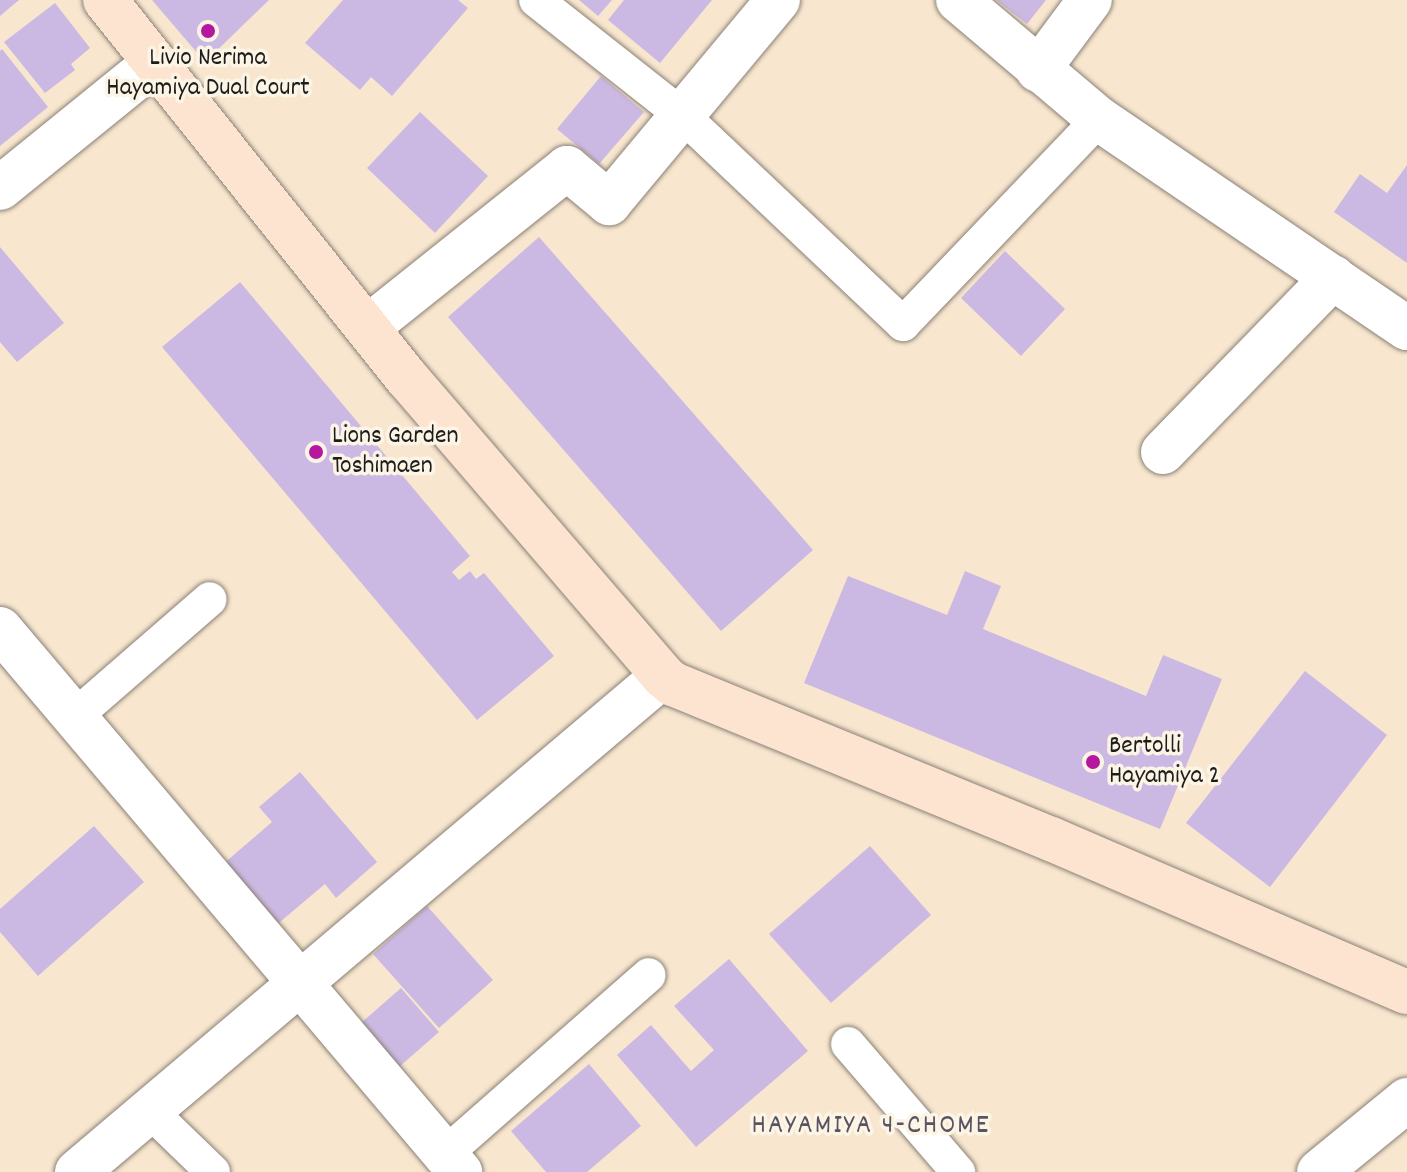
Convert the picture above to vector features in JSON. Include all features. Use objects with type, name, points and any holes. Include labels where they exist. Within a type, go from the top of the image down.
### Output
[{"type":"street","points":[[105,0],[153,64],[407,378],[673,684],[1051,839],[1407,992]]},
{"type":"street","points":[[368,327],[567,168],[609,203],[778,0]]},
{"type":"street","points":[[958,0],[1099,119],[1407,328]]},
{"type":"street","points":[[1038,70],[1090,0]]},
{"type":"street","points":[[0,188],[153,64]]},
{"type":"street","points":[[1163,452],[1333,277]]},
{"type":"street","points":[[0,629],[453,1163]]},
{"type":"street","points":[[77,1172],[663,676]]},
{"type":"street","points":[[1319,1172],[1407,1100]]},
{"type":"lane","points":[[536,0],[683,116],[903,324],[1099,119]]},
{"type":"lane","points":[[73,718],[210,599]]},
{"type":"lane","points":[[453,1163],[649,975]]},
{"type":"lane","points":[[848,1044],[958,1172]]},
{"type":"lane","points":[[149,1110],[213,1172]]},
{"type":"building","points":[[0,0],[19,0],[0,16]]},
{"type":"building","name":"Livio Nerima Hayamiya Dual Court","points":[[152,0],[269,0],[205,62]]},
{"type":"building","points":[[343,0],[458,0],[468,8],[392,96],[371,77],[360,90],[305,43]]},
{"type":"building","points":[[579,0],[612,0],[598,16]]},
{"type":"building","points":[[624,0],[712,0],[660,63],[608,20]]},
{"type":"building","points":[[996,0],[1046,0],[1027,24]]},
{"type":"building","points":[[55,3],[90,48],[71,64],[75,70],[45,93],[4,42]]},
{"type":"building","points":[[2,49],[48,107],[0,146],[0,51]]},
{"type":"building","points":[[601,76],[644,112],[599,164],[557,129]]},
{"type":"building","points":[[420,112],[488,176],[435,233],[367,168]]},
{"type":"building","points":[[1407,165],[1407,263],[1334,212],[1360,174],[1387,193]]},
{"type":"building","points":[[539,237],[813,550],[721,631],[448,317]]},
{"type":"building","points":[[0,247],[64,323],[17,362],[0,342]]},
{"type":"building","points":[[1005,251],[1065,309],[1021,356],[961,298]]},
{"type":"building","name":"Lions Garden Toshimaen","points":[[240,282],[470,556],[452,572],[459,580],[470,571],[476,579],[484,573],[554,656],[477,720],[162,347]]},
{"type":"building","name":"Bertolli Hayamiya 2","points":[[965,571],[1001,586],[983,629],[1146,696],[1163,655],[1222,679],[1160,829],[804,683],[848,576],[947,615]]},
{"type":"building","points":[[1305,671],[1387,735],[1270,887],[1186,823]]},
{"type":"building","points":[[300,772],[377,862],[336,898],[325,884],[274,927],[222,865],[272,822],[259,807]]},
{"type":"building","points":[[94,826],[144,882],[38,976],[0,932],[0,909]]},
{"type":"building","points":[[870,846],[931,915],[831,1003],[769,934]]},
{"type":"building","points":[[427,906],[493,980],[439,1028],[373,954]]},
{"type":"building","points":[[729,959],[808,1051],[696,1147],[617,1055],[651,1025],[691,1071],[714,1050],[674,1006]]},
{"type":"building","points":[[401,988],[439,1032],[391,1074],[353,1030]]},
{"type":"building","points":[[589,1064],[641,1126],[587,1172],[546,1172],[511,1131]]},
{"type":"place","name":"Livio Nerima Hayamiya Dual Court","points":[[208,31]]},
{"type":"place","name":"Lions Garden Toshimaen","points":[[316,452]]},
{"type":"place","name":"Bertolli Hayamiya 2","points":[[1093,762]]},
{"type":"district","name":"HAYAMIYA 4-CHOME","points":[[871,1127]]}]
